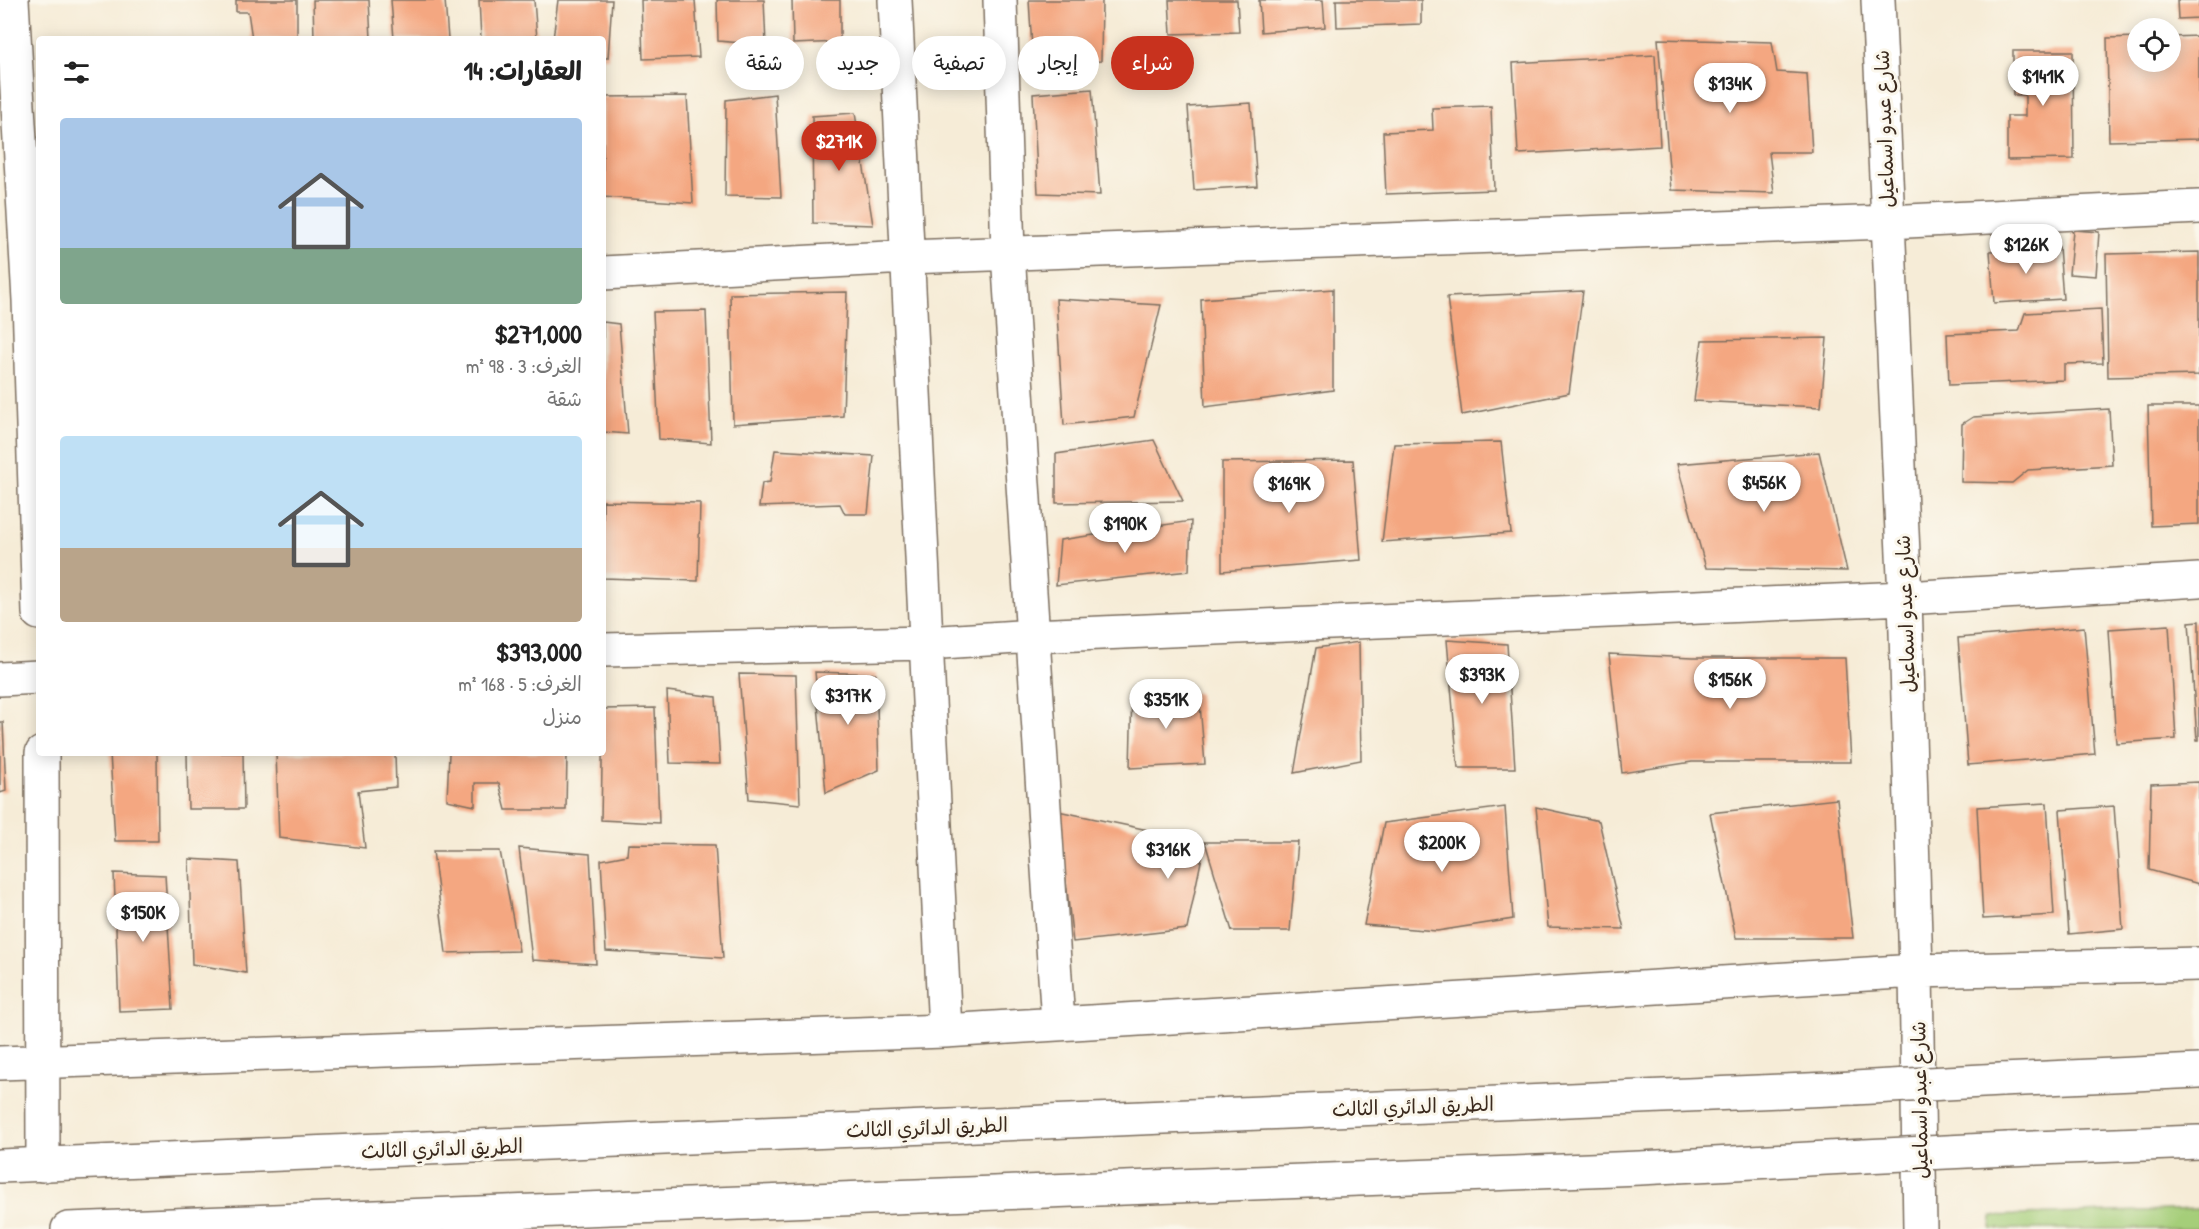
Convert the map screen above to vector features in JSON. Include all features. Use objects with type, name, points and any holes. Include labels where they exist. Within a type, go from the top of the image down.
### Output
[{"type":"main road","points":[[12,0],[23,300],[36,554]]},
{"type":"main road","points":[[895,0],[945,1031]]},
{"type":"main road","points":[[1000,0],[1008,253],[1058,1023]]},
{"type":"main road","name":"شارع عبدو اسماعيل","points":[[1878,0],[1905,598],[1917,971],[1920,1229]]},
{"type":"main road","points":[[606,273],[907,257],[1887,222],[2199,207]]},
{"type":"main road","points":[[606,650],[927,643],[1032,636],[1905,598],[2199,580]]},
{"type":"main road","points":[[0,679],[36,677]]},
{"type":"main road","points":[[42,756],[42,1165]]},
{"type":"main road","points":[[0,1064],[945,1031],[1917,971],[2199,964]]},
{"type":"main road","name":"الطريق الدائري الثالث","points":[[0,1166],[1854,1088],[2199,1071]]},
{"type":"main road","points":[[68,1229],[1640,1168],[2008,1149],[2199,1142]]},
{"type":"green space","points":[[2199,1209],[2199,1229],[1991,1229],[1992,1216]]},
{"type":"building","points":[[236,0],[297,0],[297,36],[252,36],[248,12],[236,12]]},
{"type":"building","points":[[313,0],[369,0],[371,36],[314,36]]},
{"type":"building","points":[[391,0],[445,0],[448,36],[394,36]]},
{"type":"building","points":[[479,0],[534,0],[537,36],[481,36]]},
{"type":"building","points":[[558,0],[612,0],[608,58],[606,58],[606,36],[553,36]]},
{"type":"building","points":[[641,0],[695,0],[699,57],[643,59]]},
{"type":"building","points":[[717,0],[764,0],[766,36],[725,36],[725,42],[718,41]]},
{"type":"building","points":[[792,0],[840,0],[840,36],[816,36],[816,43],[804,44],[804,36],[793,36]]},
{"type":"building","points":[[1029,0],[1102,0],[1101,61],[1099,61],[1099,36],[1031,36]]},
{"type":"building","points":[[1169,0],[1237,0],[1239,32],[1171,34]]},
{"type":"building","points":[[1259,0],[1323,0],[1325,27],[1261,32]]},
{"type":"building","points":[[1336,0],[1421,0],[1421,24],[1337,27]]},
{"type":"building","points":[[2177,0],[2199,0],[2199,18],[2178,18]]},
{"type":"building","points":[[2199,36],[2199,139],[2109,141],[2107,38],[2127,37],[2127,72],[2181,72],[2181,37]]},
{"type":"building","points":[[1658,39],[1772,42],[1777,72],[1807,74],[1812,152],[1769,152],[1774,193],[1671,190]]},
{"type":"building","points":[[2013,51],[2073,51],[2074,159],[2007,160],[2007,116],[2025,116],[2025,95],[2013,95]]},
{"type":"building","points":[[1655,55],[1660,146],[1518,154],[1513,63]]},
{"type":"building","points":[[1092,90],[1100,195],[1038,193],[1033,94]]},
{"type":"building","points":[[775,94],[781,197],[725,196],[726,100]]},
{"type":"building","points":[[687,96],[693,203],[606,197],[606,97]]},
{"type":"building","points":[[1251,103],[1257,186],[1194,190],[1188,107]]},
{"type":"building","points":[[1491,106],[1494,190],[1386,194],[1383,132],[1433,130],[1432,108]]},
{"type":"building","points":[[855,113],[873,225],[813,223],[812,116]]},
{"type":"building","points":[[2073,230],[2099,232],[2096,276],[2069,274]]},
{"type":"building","points":[[2059,247],[2063,299],[1994,303],[1990,251]]},
{"type":"building","points":[[2199,252],[2199,375],[2108,377],[2106,254]]},
{"type":"building","points":[[1333,289],[1333,390],[1205,407],[1201,299]]},
{"type":"building","points":[[1583,291],[1569,393],[1462,415],[1447,297]]},
{"type":"building","points":[[847,292],[843,416],[733,424],[730,294]]},
{"type":"building","points":[[1056,299],[1161,305],[1134,417],[1064,425]]},
{"type":"building","points":[[2101,309],[2103,363],[2064,364],[2064,380],[1949,385],[1947,334],[2019,331],[2025,313]]},
{"type":"building","points":[[706,311],[711,443],[659,439],[653,312]]},
{"type":"building","points":[[606,322],[619,324],[628,434],[606,432]]},
{"type":"building","points":[[1827,338],[1821,407],[1694,401],[1702,340]]},
{"type":"building","points":[[2148,406],[2199,406],[2199,524],[2151,526]]},
{"type":"building","points":[[2109,409],[2112,465],[2028,470],[2012,483],[1961,482],[1962,424],[1973,417]]},
{"type":"building","points":[[1154,440],[1183,501],[1056,503],[1056,454]]},
{"type":"building","points":[[1501,442],[1511,533],[1382,542],[1394,444]]},
{"type":"building","points":[[775,450],[874,456],[868,514],[845,514],[840,504],[759,507],[762,483],[770,482]]},
{"type":"building","points":[[1819,452],[1847,571],[1706,568],[1677,464]]},
{"type":"building","points":[[1353,460],[1361,560],[1222,571],[1222,462]]},
{"type":"building","points":[[606,501],[700,503],[698,581],[606,578]]},
{"type":"building","points":[[1191,521],[1189,571],[1056,585],[1060,540]]},
{"type":"building","points":[[2199,621],[2199,740],[2197,740],[2189,622]]},
{"type":"building","points":[[2169,625],[2176,739],[2116,743],[2109,629]]},
{"type":"building","points":[[2084,627],[2095,754],[1968,765],[1958,638]]},
{"type":"building","points":[[1447,640],[1507,644],[1515,768],[1458,768]]},
{"type":"building","points":[[1359,642],[1361,760],[1294,773],[1316,648]]},
{"type":"building","points":[[1609,654],[1692,658],[1845,658],[1851,762],[1692,762],[1622,773]]},
{"type":"building","points":[[815,672],[876,674],[879,770],[826,793]]},
{"type":"building","points":[[739,674],[796,675],[800,804],[749,799]]},
{"type":"building","points":[[667,691],[716,697],[720,764],[670,763]]},
{"type":"building","points":[[1132,691],[1199,693],[1205,764],[1130,768]]},
{"type":"building","points":[[655,708],[659,823],[601,820],[602,756],[606,756],[606,709]]},
{"type":"building","points":[[0,722],[3,722],[6,791],[0,793]]},
{"type":"building","points":[[110,756],[157,756],[158,841],[115,841]]},
{"type":"building","points":[[187,756],[243,756],[244,809],[188,809]]},
{"type":"building","points":[[276,756],[395,756],[396,787],[358,791],[365,848],[279,838]]},
{"type":"building","points":[[449,756],[567,756],[566,810],[506,810],[499,783],[475,783],[475,806],[447,800]]},
{"type":"building","points":[[2199,782],[2199,884],[2149,870],[2151,784]]},
{"type":"building","points":[[1837,799],[1853,938],[1736,938],[1710,813]]},
{"type":"building","points":[[2047,803],[2054,915],[1983,919],[1977,807]]},
{"type":"building","points":[[2114,806],[2123,929],[2069,934],[2060,810]]},
{"type":"building","points":[[1505,807],[1513,919],[1437,931],[1364,925],[1384,823]]},
{"type":"building","points":[[1536,807],[1599,821],[1624,929],[1548,927]]},
{"type":"building","points":[[1058,811],[1205,842],[1187,929],[1073,942]]},
{"type":"building","points":[[1205,842],[1298,842],[1290,931],[1232,931]]},
{"type":"building","points":[[628,844],[715,845],[723,958],[606,951],[601,860],[627,855]]},
{"type":"building","points":[[519,848],[590,854],[596,964],[532,960]]},
{"type":"building","points":[[433,851],[500,851],[519,951],[446,953]]},
{"type":"building","points":[[189,859],[239,862],[246,973],[192,964]]},
{"type":"building","points":[[114,873],[165,875],[173,1009],[119,1011]]}]
